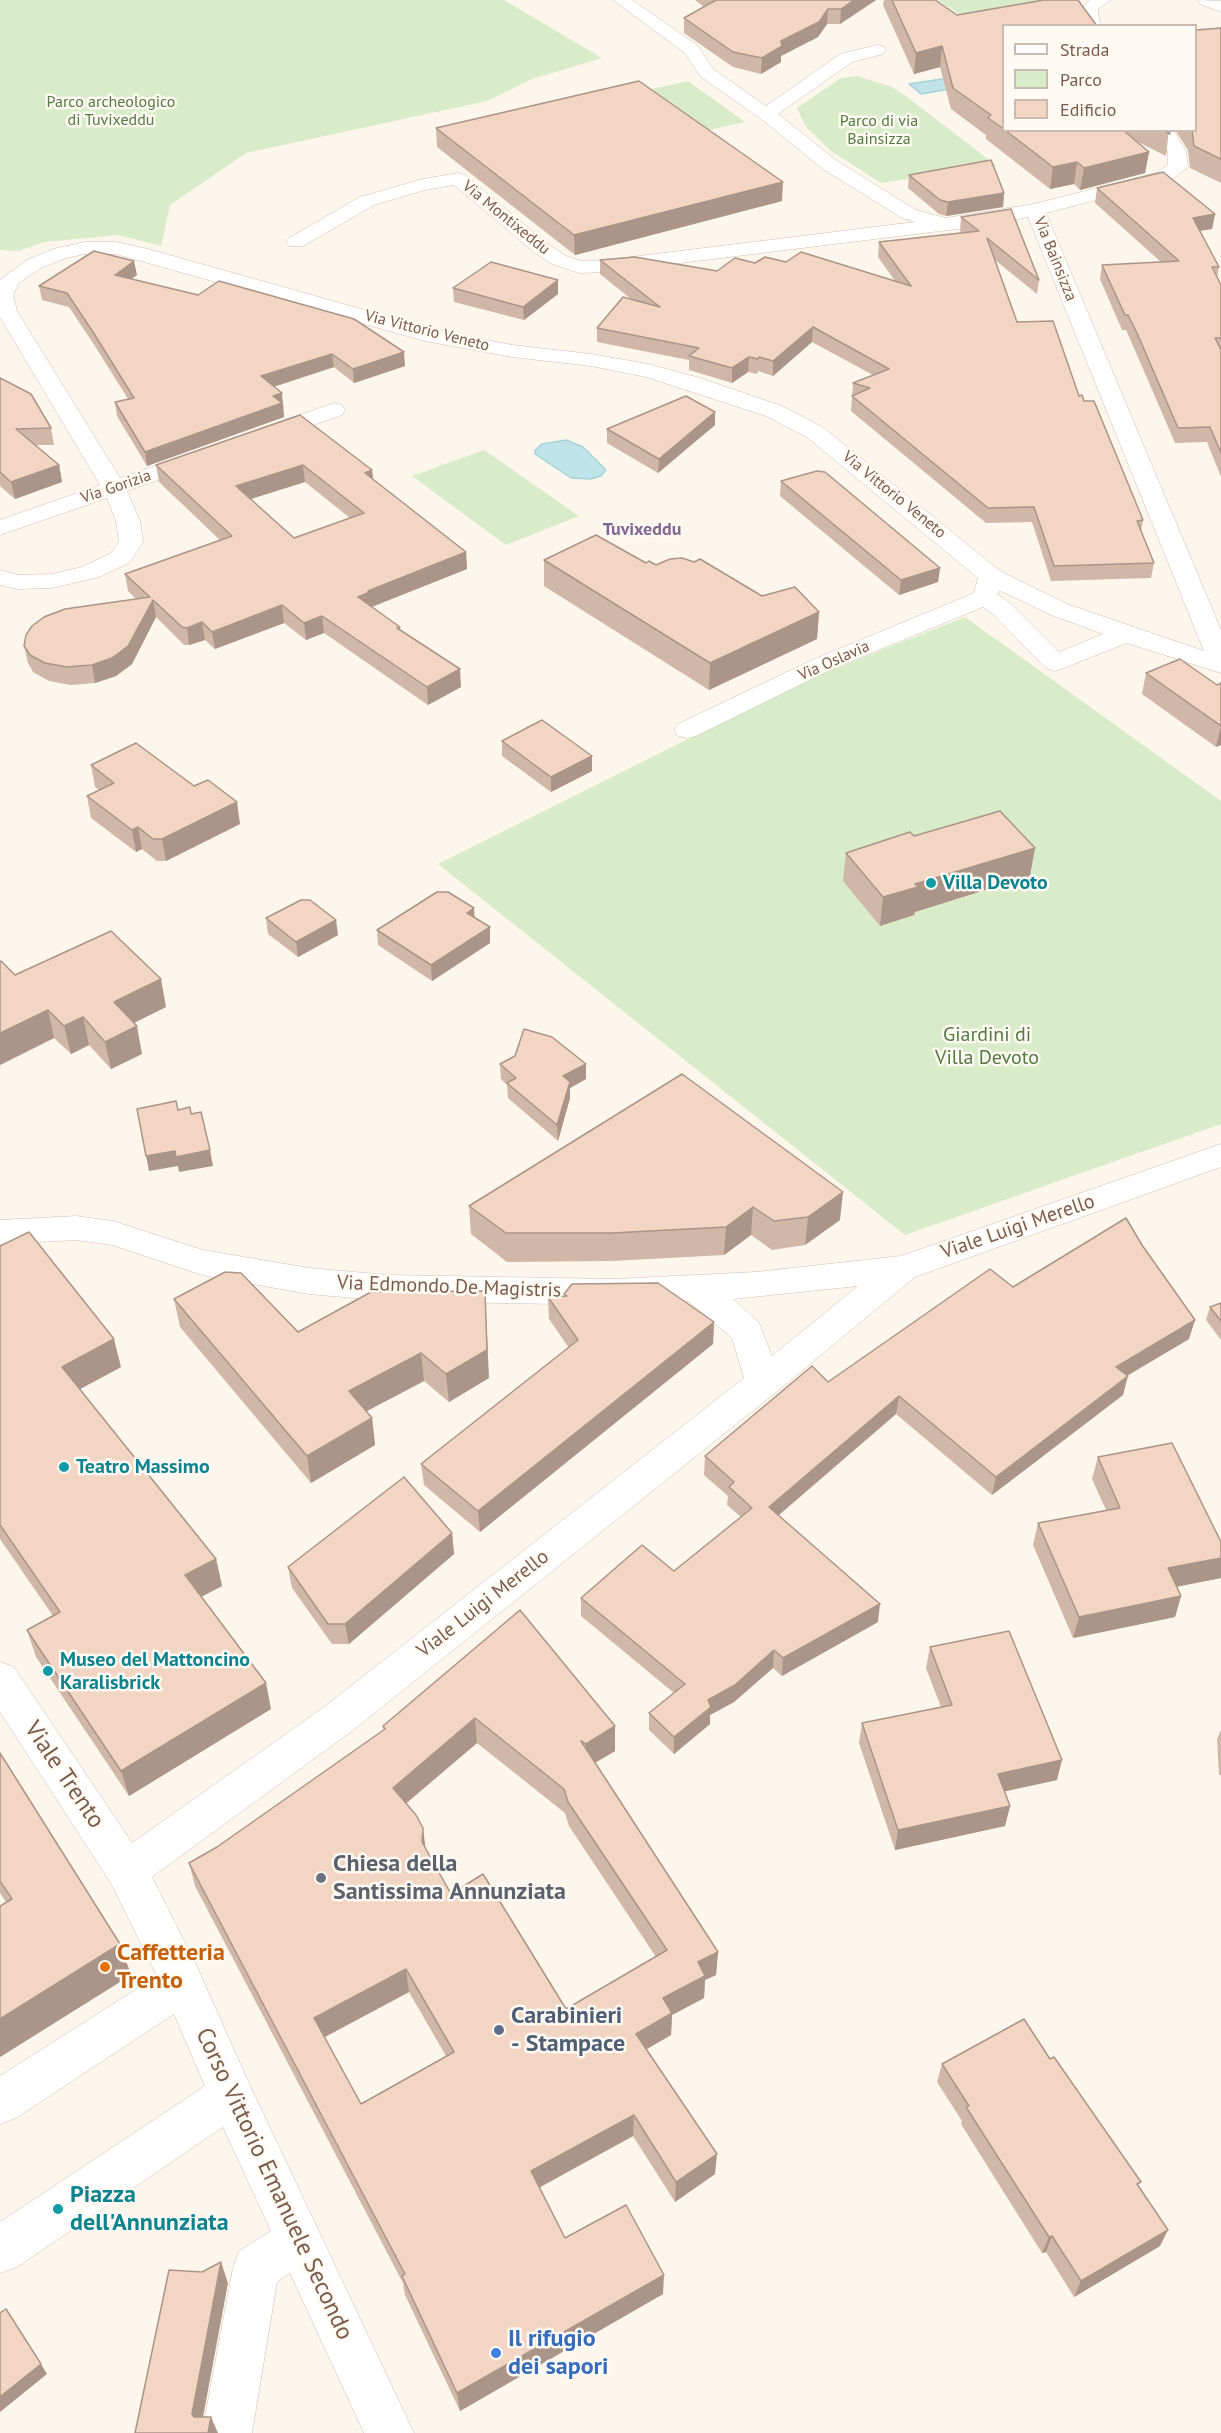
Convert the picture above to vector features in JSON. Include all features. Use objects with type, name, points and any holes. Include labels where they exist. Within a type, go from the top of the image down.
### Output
[{"type":"street","name":"Via Bainsizza","points":[[621,0],[691,49],[707,73],[766,114],[838,170],[909,214],[941,224],[1035,210],[1221,663]]},
{"type":"street","points":[[1093,24],[1090,19],[1090,8],[1103,0]]},
{"type":"street","points":[[1206,0],[1221,7]]},
{"type":"street","points":[[766,114],[846,58],[877,50]]},
{"type":"street","points":[[1035,210],[1163,177],[1178,166],[1177,151],[1164,132]]},
{"type":"street","name":"Via Montixeddu","points":[[296,242],[367,201],[423,185],[459,179],[542,249],[559,260],[579,267],[607,267],[941,224]]},
{"type":"street","name":"Via Vittorio Veneto","points":[[0,577],[17,582],[52,581],[90,572],[120,558],[130,542],[128,521],[114,488],[7,311],[3,295],[9,280],[34,264],[60,253],[85,248],[116,248],[141,253],[433,336],[512,351],[591,360],[648,371],[733,396],[774,411],[816,433],[988,586],[1126,634],[1221,663]]},
{"type":"street","points":[[245,442],[334,410]]},
{"type":"street","name":"Via Gorizia","points":[[0,528],[223,450]]},
{"type":"street","points":[[988,586],[1002,609],[1055,663],[1126,634]]},
{"type":"street","name":"Via Oslavia","points":[[687,730],[988,586]]},
{"type":"street","name":"Viale Luigi Merello","points":[[127,1871],[338,1719],[763,1383],[903,1268],[1221,1155]]},
{"type":"street","name":"Via Edmondo De Magistris","points":[[0,1232],[76,1228],[113,1233],[202,1262],[309,1281],[388,1288],[615,1292],[796,1280],[903,1268]]},
{"type":"street","points":[[796,1280],[807,1288],[830,1326]]},
{"type":"street","points":[[695,1288],[747,1332],[763,1383]]},
{"type":"street","name":"Viale Trento","points":[[0,1679],[127,1871]]},
{"type":"street","name":"Corso Vittorio Emanuele Secondo","points":[[127,1871],[183,1984],[231,2095],[389,2433]]},
{"type":"street","points":[[0,2102],[183,1984]]},
{"type":"street","points":[[0,2250],[231,2095]]},
{"type":"street","points":[[227,2433],[255,2268],[299,2240]]},
{"type":"green space","name":"Parco archeologico di Tuvixeddu","points":[[0,0],[504,0],[602,58],[532,79],[487,101],[246,153],[170,205],[161,246],[118,235],[45,242],[18,251],[0,250]]},
{"type":"green space","points":[[937,0],[1078,0],[981,27]]},
{"type":"green space","name":"Parco di via Bainsizza","points":[[857,76],[892,87],[997,166],[881,183],[831,151],[806,127],[797,108],[841,78]]},
{"type":"green space","points":[[688,81],[745,122],[699,132],[643,91]]},
{"type":"green space","points":[[484,450],[579,516],[506,545],[412,476]]},
{"type":"green space","name":"Giardini di Villa Devoto","points":[[965,617],[1221,801],[1221,1124],[905,1235],[438,864],[806,680]],"holes":[[[996,839],[1032,879],[1005,887],[1003,885],[912,913]]]},
{"type":"water","points":[[955,77],[967,86],[921,94],[909,84]]},
{"type":"water","points":[[566,440],[583,447],[606,470],[601,476],[591,479],[571,478],[535,454],[535,450],[542,444]]},
{"type":"building","points":[[716,0],[854,0],[841,9],[828,9],[819,22],[781,41],[782,46],[762,58],[733,52],[684,18]]},
{"type":"building","points":[[892,0],[935,0],[957,15],[1044,0],[1078,0],[1096,24],[1002,24],[1002,128],[988,118],[991,115],[953,88],[942,46],[916,53]]},
{"type":"building","points":[[1221,28],[1221,159],[1194,146],[1192,132],[1197,132],[1197,30]]},
{"type":"building","points":[[639,81],[783,182],[574,235],[436,128]]},
{"type":"building","points":[[1008,132],[1125,132],[1149,152],[1084,168],[1077,162],[1053,167]]},
{"type":"building","points":[[991,160],[1004,193],[948,202],[940,200],[909,175]]},
{"type":"building","points":[[1163,172],[1215,214],[1193,218],[1219,267],[1212,267],[1221,285],[1221,338],[1215,338],[1221,350],[1221,453],[1210,427],[1178,428],[1137,333],[1128,315],[1125,315],[1102,265],[1179,261],[1097,188]]},
{"type":"building","points":[[1011,209],[1039,280],[987,238],[1017,322],[1053,321],[1079,396],[1082,395],[1084,401],[1094,401],[1143,520],[1137,521],[1154,563],[1054,566],[1034,507],[988,508],[852,396],[870,388],[853,383],[889,369],[813,327],[773,361],[749,357],[732,368],[689,356],[699,348],[597,328],[623,297],[660,307],[600,260],[635,257],[717,271],[735,258],[755,263],[765,257],[786,262],[801,252],[911,286],[879,242],[979,231],[961,217]]},
{"type":"building","points":[[94,251],[134,261],[115,275],[198,295],[219,281],[354,319],[404,352],[353,369],[332,354],[261,376],[282,393],[273,396],[282,403],[145,452],[115,402],[134,398],[93,332],[67,293],[39,286]]},
{"type":"building","points":[[491,262],[558,280],[523,307],[453,288]]},
{"type":"building","points":[[0,378],[31,394],[51,428],[16,429],[59,465],[11,482],[0,472]]},
{"type":"building","points":[[686,396],[715,412],[659,459],[607,429]]},
{"type":"building","points":[[300,415],[372,470],[365,473],[466,552],[358,597],[400,627],[397,628],[460,669],[427,687],[322,616],[304,623],[282,605],[212,632],[202,622],[187,628],[182,627],[153,600],[128,646],[112,658],[92,665],[67,667],[45,663],[30,655],[24,646],[26,635],[32,626],[44,617],[65,609],[150,597],[125,574],[232,536],[156,465]],"holes":[[[303,465],[364,513],[294,538],[236,486]]]},
{"type":"building","points":[[817,471],[825,472],[940,568],[901,580],[781,481]]},
{"type":"building","points":[[596,535],[646,563],[649,561],[656,565],[670,559],[682,558],[694,562],[700,559],[762,596],[795,587],[819,612],[710,663],[544,560]]},
{"type":"building","points":[[1180,659],[1217,685],[1221,683],[1221,726],[1146,673]]},
{"type":"building","points":[[542,720],[592,756],[551,777],[502,741]]},
{"type":"building","points":[[136,743],[194,786],[208,780],[237,802],[162,839],[153,839],[138,827],[132,830],[87,796],[114,783],[91,765]]},
{"type":"building","points":[[1000,811],[1035,848],[915,884],[918,887],[883,897],[846,853],[910,832],[914,836]]},
{"type":"building","points":[[437,892],[448,892],[474,908],[467,913],[490,927],[431,965],[377,930]]},
{"type":"building","points":[[301,900],[310,900],[336,920],[296,942],[266,918]]},
{"type":"building","points":[[111,931],[161,979],[114,1002],[137,1026],[105,1042],[83,1017],[64,1026],[48,1010],[0,1033],[1,961],[15,975]]},
{"type":"building","points":[[524,1029],[552,1037],[586,1064],[563,1076],[570,1082],[557,1125],[507,1083],[516,1078],[500,1064],[515,1056]]},
{"type":"building","points":[[682,1074],[843,1192],[808,1217],[774,1221],[753,1207],[726,1227],[612,1233],[506,1233],[469,1206]]},
{"type":"building","points":[[176,1101],[178,1110],[190,1107],[191,1114],[201,1112],[210,1150],[176,1157],[175,1151],[146,1156],[137,1109]]},
{"type":"building","points":[[1126,1218],[1142,1245],[1195,1320],[1116,1367],[1128,1376],[996,1477],[899,1396],[769,1507],[880,1604],[783,1658],[774,1650],[735,1685],[708,1700],[711,1707],[674,1737],[649,1713],[685,1684],[581,1598],[642,1545],[674,1571],[752,1508],[729,1487],[734,1482],[705,1456],[812,1366],[828,1382],[990,1269],[1013,1287]]},
{"type":"building","name":"Teatro Massimo","points":[[29,1232],[114,1339],[62,1367],[216,1559],[185,1575],[266,1683],[121,1771],[27,1630],[60,1612],[0,1525],[0,1246]]},
{"type":"building","points":[[225,1272],[241,1273],[298,1332],[371,1292],[485,1291],[487,1350],[446,1374],[421,1353],[349,1391],[372,1418],[307,1456],[174,1299]]},
{"type":"building","points":[[658,1283],[714,1322],[478,1511],[421,1464],[578,1340],[548,1297],[567,1296],[564,1294],[572,1284]]},
{"type":"building","points":[[1221,1303],[1221,1321],[1210,1307]]},
{"type":"building","points":[[1172,1443],[1221,1542],[1221,1558],[1168,1568],[1181,1596],[1079,1617],[1038,1523],[1120,1508],[1098,1457]]},
{"type":"building","points":[[404,1477],[452,1533],[345,1624],[328,1624],[288,1567]]},
{"type":"building","points":[[520,1610],[615,1726],[586,1744],[581,1741],[718,1952],[698,1962],[705,1976],[663,1998],[672,2013],[636,2034],[717,2154],[676,2182],[634,2115],[531,2171],[565,2238],[626,2205],[664,2275],[457,2393],[402,2276],[405,2274],[189,1863],[217,1847],[385,1729],[383,1726]],"holes":[[[475,1718],[564,1789],[568,1802],[667,1950],[566,2009],[483,1874],[451,1894],[422,1842],[423,1828],[416,1815],[393,1788]],[[406,1969],[454,2052],[361,2104],[314,2018]]]},
{"type":"building","points":[[1009,1631],[1062,1760],[998,1774],[1010,1806],[898,1830],[862,1723],[952,1705],[930,1647]]},
{"type":"building","points":[[0,1753],[120,1944],[0,2019],[0,1906],[12,1899],[0,1881]]},
{"type":"building","points":[[1024,2019],[1050,2059],[1054,2057],[1141,2182],[1137,2184],[1168,2230],[1081,2281],[1052,2236],[1049,2237],[966,2107],[969,2106],[942,2064]]},
{"type":"building","points":[[221,2262],[192,2414],[194,2417],[211,2417],[208,2433],[135,2433],[169,2270],[202,2272]]},
{"type":"building","points":[[6,2309],[41,2364],[0,2397],[0,2313]]},
{"type":"place","name":"Villa Devoto","points":[[931,883]]},
{"type":"place","name":"Teatro Massimo","points":[[64,1467]]},
{"type":"place","name":"Museo del Mattoncino Karalisbrick","points":[[48,1671]]},
{"type":"place","name":"Chiesa della Santissima Annunziata","points":[[321,1878]]},
{"type":"place","name":"Caffetteria Trento","points":[[105,1967]]},
{"type":"place","name":"Carabinieri - Stampace","points":[[499,2030]]},
{"type":"place","name":"Piazza dell'Annunziata","points":[[58,2209]]},
{"type":"place","name":"Il rifugio dei sapori","points":[[496,2353]]},
{"type":"district","name":"Tuvixeddu","points":[[642,530]]}]
